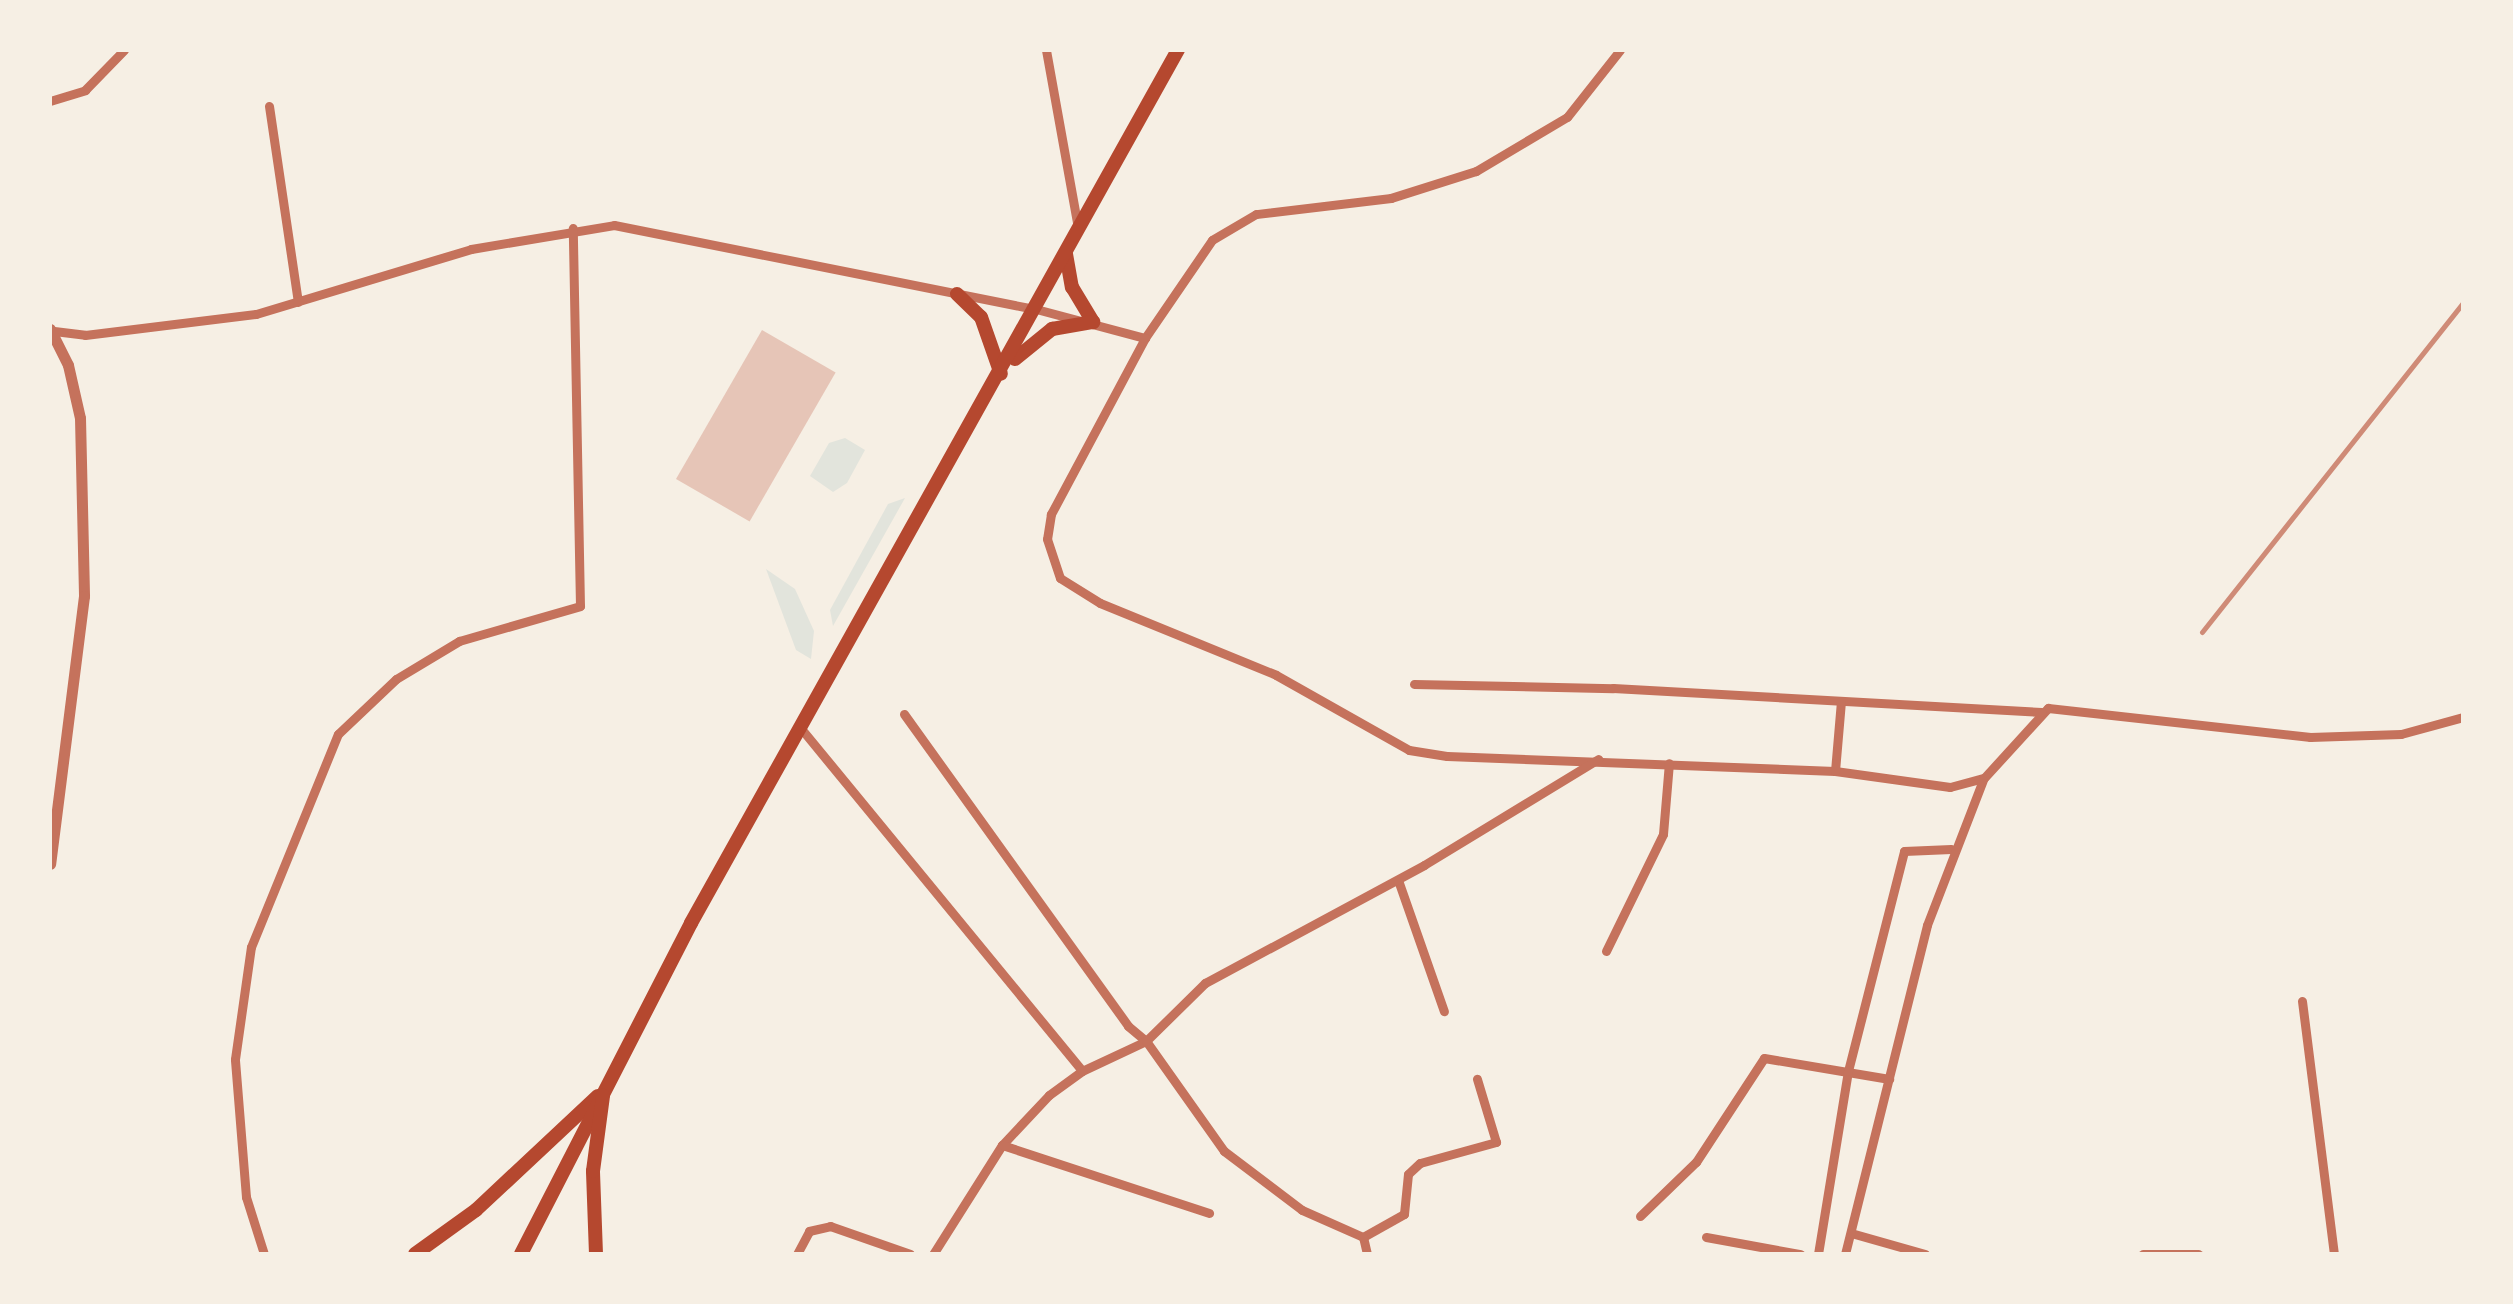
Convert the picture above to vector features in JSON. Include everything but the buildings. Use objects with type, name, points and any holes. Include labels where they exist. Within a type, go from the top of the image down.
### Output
[{"type":"main road","points":[[521,1254],[799,726],[1001,374],[1178,50]]},
{"type":"main road","points":[[1001,374],[1052,329],[1094,322],[1072,288],[1066,252]]},
{"type":"main road","points":[[957,294],[982,318],[1001,374]]},
{"type":"main road","points":[[415,1254],[476,1210],[603,1093]]},
{"type":"main road","points":[[596,1254],[593,1172],[603,1093]]},
{"type":"street","points":[[50,101],[84,90],[124,50]]},
{"type":"street","points":[[1046,50],[1078,228]]},
{"type":"street","points":[[1620,50],[1558,124],[1476,171],[1391,198],[1256,214],[1231,226],[1193,262],[1145,338],[1051,514],[1047,539],[1060,578],[1100,603],[1258,667],[1410,750],[1835,771],[1950,787],[1984,778]]},
{"type":"street","points":[[269,106],[298,302]]},
{"type":"street","points":[[50,864],[84,596],[80,418],[52,330],[162,328],[298,302],[471,249],[573,228],[614,225],[1036,309],[1145,338]]},
{"type":"street","points":[[264,1254],[246,1198],[238,1040],[251,947],[338,734],[396,679],[459,641],[580,606],[573,228]]},
{"type":"street","points":[[1414,684],[2041,712],[2066,706],[2310,736],[2401,734],[2463,718]]},
{"type":"street","points":[[1835,771],[1842,701]]},
{"type":"street","points":[[1845,1254],[1952,849],[1984,778],[2041,712]]},
{"type":"street","points":[[904,714],[1128,1026],[1146,1041],[1224,1151],[1302,1210],[1363,1237],[1368,1254]]},
{"type":"street","points":[[799,726],[1082,1071]]},
{"type":"street","points":[[934,1254],[1002,1146],[1082,1071],[1146,1041],[1204,983],[1398,880],[1598,759]]},
{"type":"street","points":[[1606,951],[1663,834],[1669,762]]},
{"type":"street","points":[[1818,1254],[1848,1071],[1904,851],[1952,849]]},
{"type":"street","points":[[1398,880],[1444,1011]]},
{"type":"street","points":[[2302,1001],[2334,1254]]},
{"type":"street","points":[[1640,1216],[1696,1162],[1764,1058],[1889,1079]]},
{"type":"street","points":[[1363,1237],[1404,1214],[1408,1174],[1420,1163],[1496,1142],[1477,1079]]},
{"type":"street","points":[[1002,1146],[1208,1213]]},
{"type":"street","points":[[797,1254],[809,1232],[830,1226],[910,1254]]},
{"type":"street","points":[[1851,1233],[1925,1254]]},
{"type":"street","points":[[1706,1237],[1800,1254]]},
{"type":"street","points":[[1892,1245],[1900,1254]]},
{"type":"street","points":[[2142,1254],[2198,1254]]},
{"type":"shaded area","points":[[845,438],[865,450],[847,483],[833,492],[810,476],[829,443]]},
{"type":"shaded area","points":[[905,498],[833,626],[830,610],[888,504]]},
{"type":"shaded area","points":[[766,569],[795,589],[814,631],[811,659],[796,650]]},
{"type":"railway","points":[[2202,632],[2463,303]]}]
